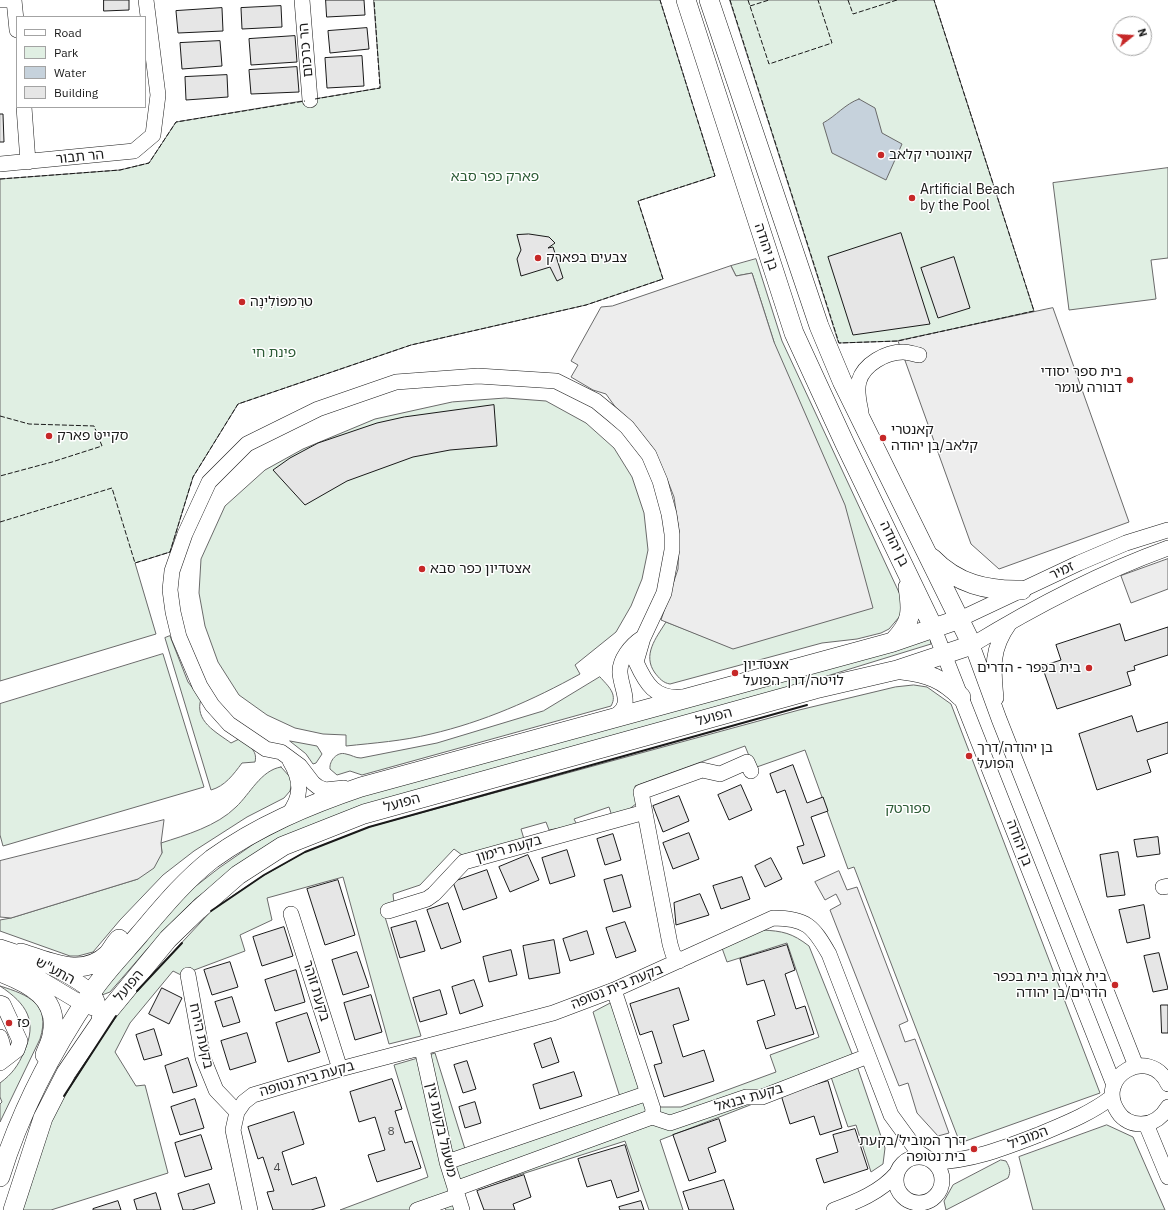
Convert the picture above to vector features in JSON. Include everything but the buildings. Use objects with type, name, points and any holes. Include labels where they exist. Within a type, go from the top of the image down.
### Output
[{"type":"main road","name":"בן יהודה","points":[[686,0],[794,333],[845,444],[906,568],[934,629]]},
{"type":"main road","name":"בן יהודה","points":[[709,0],[819,326],[842,381],[972,645]]},
{"type":"main road","points":[[928,554],[948,572],[982,588],[1022,590]]},
{"type":"main road","points":[[893,642],[908,623],[911,610],[906,568]]},
{"type":"main road","name":"הפועל","points":[[0,1177],[27,1107],[45,1070],[93,1007],[180,886],[213,859],[262,828],[315,803],[361,787],[893,642],[960,619]]},
{"type":"main road","name":"הפועל","points":[[93,1007],[118,999],[168,939],[238,874],[283,846],[326,828],[364,814],[486,779],[815,689],[897,670],[972,645]]},
{"type":"main road","points":[[897,670],[928,675],[943,681],[961,697]]},
{"type":"main road","points":[[21,953],[75,968],[85,967],[109,953],[135,919],[155,901],[180,886]]},
{"type":"main road","points":[[0,972],[20,980],[38,991],[49,1005],[53,1020],[52,1036],[38,1072],[27,1107]]},
{"type":"main road","name":"הפועל","points":[[13,1210],[43,1118],[66,1073],[93,1007]]},
{"type":"street","points":[[0,0],[10,0]]},
{"type":"street","points":[[14,0],[16,20]]},
{"type":"street","name":"הר תבור","points":[[0,164],[134,151],[153,135],[158,95],[146,0]]},
{"type":"street","name":"הר כרכום","points":[[302,0],[310,100]]},
{"type":"street","points":[[24,108],[28,162]]},
{"type":"street","points":[[864,425],[858,391],[859,381],[864,372],[872,364],[894,354],[904,352],[919,355]]},
{"type":"street","points":[[361,787],[325,790],[313,783],[300,766],[281,752],[266,749],[229,724],[212,705],[200,686],[188,661],[177,631],[170,590],[172,571],[185,534],[209,482],[247,444],[318,409],[396,382],[478,376],[556,381],[596,401],[627,427],[649,455],[660,481],[669,514],[672,534],[672,550],[664,593],[643,638],[636,662],[651,687],[660,695],[670,698],[702,694]]},
{"type":"street","name":"זמיר","points":[[960,619],[1079,563],[1130,536],[1168,530]]},
{"type":"street","name":"זמיר","points":[[972,645],[1010,623],[1095,579],[1132,561],[1168,548]]},
{"type":"street","points":[[999,719],[994,670],[996,648],[1001,635],[1010,623]]},
{"type":"street","name":"בן יהודה","points":[[934,629],[945,654],[1113,1091],[1114,1106],[1119,1114]]},
{"type":"street","points":[[611,720],[620,714],[624,709],[626,702],[620,673],[621,664],[633,644],[643,638]]},
{"type":"street","name":"בן יהודה","points":[[972,645],[999,719],[1136,1066]]},
{"type":"street","points":[[288,757],[296,774],[299,793],[296,804],[288,815]]},
{"type":"street","points":[[678,961],[673,954],[670,944],[641,792],[702,770],[720,774],[747,762],[751,771]]},
{"type":"street","name":"בקעת רימון","points":[[388,911],[427,899],[434,894],[464,862],[645,812]]},
{"type":"street","name":"בקעת זוהר","points":[[291,914],[340,1069]]},
{"type":"street","name":"בקעת בית נטופה","points":[[250,1210],[233,1130],[237,1112],[244,1102],[253,1095],[340,1069],[422,1049],[553,1013],[614,990],[773,918],[792,918],[802,922],[816,931],[830,954],[868,1056],[895,1120],[902,1149],[899,1169]]},
{"type":"street","name":"התע\"ש","points":[[0,947],[21,953],[70,978],[93,1007]]},
{"type":"street","name":"התע\"ש","points":[[0,960],[39,978],[93,1007]]},
{"type":"street","name":"בקעת הירח","points":[[188,976],[203,1058],[216,1090],[237,1112]]},
{"type":"street","points":[[417,1210],[458,1198],[652,1117],[653,1109],[614,990]]},
{"type":"street","points":[[0,1004],[4,1004],[20,1041],[17,1050],[0,1062]]},
{"type":"street","points":[[0,1037],[4,1046],[0,1062]]},
{"type":"street","name":"משעול בקעת צין","points":[[422,1049],[447,1162],[458,1198]]},
{"type":"street","name":"בקעת יבנאל","points":[[652,1117],[670,1123],[746,1097],[762,1097],[868,1056]]},
{"type":"street","points":[[1136,1066],[1150,1067],[1166,1077]]},
{"type":"street","name":"המוביל","points":[[1076,1120],[1113,1091],[1122,1073],[1136,1066]]},
{"type":"street","points":[[447,1162],[648,1093]]},
{"type":"street","points":[[1119,1114],[1136,1124],[1146,1124],[1153,1122],[1167,1113]]},
{"type":"street","name":"המוביל","points":[[942,1185],[958,1170],[979,1157],[1076,1120],[1119,1114]]},
{"type":"street","name":"בקעת בית נטופה","points":[[895,1120],[918,1152],[931,1160]]},
{"type":"street","points":[[1146,1124],[1168,1177]]},
{"type":"street","points":[[839,1208],[878,1190],[888,1183],[899,1169],[915,1157],[931,1160],[941,1171],[943,1177],[942,1185],[935,1204],[925,1203],[921,1207],[904,1197],[896,1184],[899,1169]]},
{"type":"street","name":"המוביל","points":[[931,1160],[954,1161],[979,1157]]},
{"type":"street","points":[[839,1208],[887,1197],[904,1197]]},
{"type":"green space","name":"פארק כפר סבא","points":[[374,0],[660,0],[715,176],[638,201],[663,279],[586,305],[411,345],[238,404],[193,477],[170,552],[135,563],[156,634],[0,681],[0,179],[120,170],[149,163],[176,122],[380,88]]},
{"type":"green space","name":"קאונטרי קלאב","points":[[730,0],[934,0],[1034,311],[898,341],[839,343]]},
{"type":"green space","points":[[1168,168],[1168,258],[1151,260],[1156,299],[1069,310],[1053,183]]},
{"type":"green space","points":[[756,259],[782,341],[903,601],[900,616],[889,629],[881,633],[857,639],[822,643],[670,684],[663,681],[655,673],[651,666],[650,660],[652,647],[666,622],[733,648],[774,342],[752,273],[736,276],[731,266]]},
{"type":"green space","name":"אצטדיון כפר סבא","points":[[506,398],[546,401],[586,423],[614,448],[632,477],[644,513],[648,550],[642,579],[631,606],[616,632],[575,665],[580,674],[544,693],[489,717],[470,723],[431,734],[410,738],[388,742],[346,746],[346,735],[323,734],[295,728],[267,715],[239,695],[218,662],[205,626],[199,593],[201,559],[225,506],[265,470],[303,449],[375,419],[452,402]]},
{"type":"green space","points":[[170,636],[188,682],[201,699],[200,707],[203,720],[213,730],[231,743],[239,739],[246,743],[252,748],[255,754],[255,762],[242,763],[225,783],[211,790],[165,638]]},
{"type":"green space","points":[[930,638],[931,644],[762,696],[500,768],[235,869],[195,899],[148,948],[110,992],[102,995],[102,992],[183,896],[219,868],[255,843],[318,810],[376,791]]},
{"type":"green space","points":[[163,654],[204,787],[3,846],[0,835],[0,704]]},
{"type":"green space","points":[[600,677],[613,694],[613,702],[611,706],[362,775],[350,771],[337,775],[330,769],[334,757],[343,753],[361,758],[437,743],[543,711]]},
{"type":"green space","name":"ספורטק","points":[[914,685],[927,687],[951,704],[1100,1093],[960,1143],[854,867],[848,869],[805,750],[754,768],[745,746],[635,786],[637,803],[627,811],[612,816],[609,807],[574,819],[577,825],[549,830],[546,822],[521,829],[524,839],[462,855],[454,849],[420,885],[393,894],[394,903],[382,907],[421,1036],[389,1044],[343,877],[267,898],[272,920],[240,935],[245,951],[181,975],[173,971],[130,1023],[115,1052],[136,1086],[145,1085],[168,1173],[51,1210],[22,1210],[50,1119],[115,1017],[213,909],[261,877],[305,852],[369,827],[799,710],[895,687]]},
{"type":"green space","points":[[290,741],[317,746],[322,754],[316,763],[313,764],[306,754]]},
{"type":"green space","points":[[281,767],[290,777],[292,783],[290,791],[284,798],[247,817],[194,851],[163,875],[120,920],[93,952],[78,956],[70,956],[0,931],[0,920],[11,918],[138,879],[162,853],[161,843],[181,837],[220,820],[241,802],[256,783],[274,769]]},
{"type":"green space","points":[[762,930],[776,931],[792,935],[809,946],[857,1066],[885,1148],[883,1164],[871,1172],[856,1125],[848,1127],[830,1074],[660,1140],[683,1210],[649,1210],[625,1141],[466,1192],[462,1196],[467,1210],[446,1210],[444,1207],[435,1210],[340,1210],[428,1177],[394,1065],[435,1053],[465,1149],[620,1097],[593,1012],[614,1001],[659,1107],[681,1107],[776,1072],[770,1055],[819,1037],[787,943],[727,962],[722,948]]},
{"type":"green space","points":[[0,986],[20,993],[35,1003],[40,1009],[43,1027],[40,1039],[0,1122],[0,1104],[2,1102],[0,1097],[0,1083],[11,1073],[24,1052],[30,1031],[30,1022],[23,1007]]},
{"type":"green space","points":[[1107,1125],[1133,1137],[1165,1210],[1033,1210],[1019,1157]]},
{"type":"green space","points":[[1001,1160],[1006,1161],[1010,1170],[1008,1178],[946,1210],[944,1201],[953,1185]]},
{"type":"shaded area","points":[[731,266],[736,276],[752,273],[774,342],[845,505],[873,608],[733,649],[661,620],[678,569],[679,532],[674,497],[667,479],[606,394],[593,390],[571,377],[578,365],[571,361],[601,307],[612,306]]},
{"type":"shaded area","points":[[1053,308],[1129,522],[999,569],[971,544],[898,341]]},
{"type":"shaded area","points":[[1168,559],[1168,589],[1131,603],[1121,576]]},
{"type":"shaded area","points":[[164,820],[161,843],[162,853],[154,868],[138,879],[11,918],[0,917],[0,861]]},
{"type":"shaded area","points":[[839,871],[847,890],[857,887],[908,1021],[899,1025],[905,1042],[915,1039],[949,1133],[938,1136],[917,1113],[908,1083],[899,1086],[830,910],[841,904],[836,894],[825,900],[815,882]]},
{"type":"water","points":[[859,99],[875,108],[882,133],[902,144],[886,180],[832,153],[823,123],[849,104]]},
{"type":"fence","points":[[315,99],[380,88],[374,0]]},
{"type":"fence","points":[[0,522],[112,488],[135,563],[170,552],[193,477],[238,404],[411,345],[586,305],[663,279],[638,201],[715,176],[660,0]]},
{"type":"fence","points":[[730,0],[839,343],[898,341],[1034,311],[934,0]]},
{"type":"fence","points":[[748,0],[769,64],[832,43],[818,0]]},
{"type":"fence","points":[[750,6],[769,0]]},
{"type":"fence","points":[[848,0],[853,14],[897,0]]},
{"type":"fence","points":[[0,179],[120,170],[149,163],[176,122],[305,101]]},
{"type":"fence","points":[[0,416],[29,424],[94,426],[102,446],[52,462],[0,476]]},
{"type":"wall","points":[[211,911],[264,875],[305,852],[369,827],[807,705]]},
{"type":"wall","points":[[137,991],[182,943]]},
{"type":"wall","points":[[64,1096],[116,1016]]},
{"type":"place","name":"קאונטרי קלאב","points":[[881,155]]},
{"type":"place","name":"Artificial Beach by the Pool","points":[[912,198]]},
{"type":"place","name":"צבעים בפארק","points":[[538,258]]},
{"type":"place","name":"טרַמפּוֹלִינָה","points":[[242,302]]},
{"type":"place","name":"בית ספר יסודי דבורה עומר","points":[[1130,380]]},
{"type":"place","name":"סקייט פארק","points":[[49,436]]},
{"type":"place","name":"קאנטרי קלאב/בן יהודה","points":[[883,438]]},
{"type":"place","name":"אצטדיון כפר סבא","points":[[422,569]]},
{"type":"place","name":"בית בכפר - הדרים","points":[[1089,668]]},
{"type":"place","name":"אצטדיון לויטה/דרך הפועל","points":[[735,673]]},
{"type":"place","name":"בן יהודה/דרך הפועל","points":[[969,756]]},
{"type":"place","name":"בית אבות בית בכפר הדרים/בן יהודה","points":[[1115,985]]},
{"type":"place","name":"פז","points":[[9,1023]]},
{"type":"place","name":"דרך המוביל/בקעת בית נטופה","points":[[974,1149]]},
{"type":"park label","name":"פינת חי","points":[[274,353]]}]
